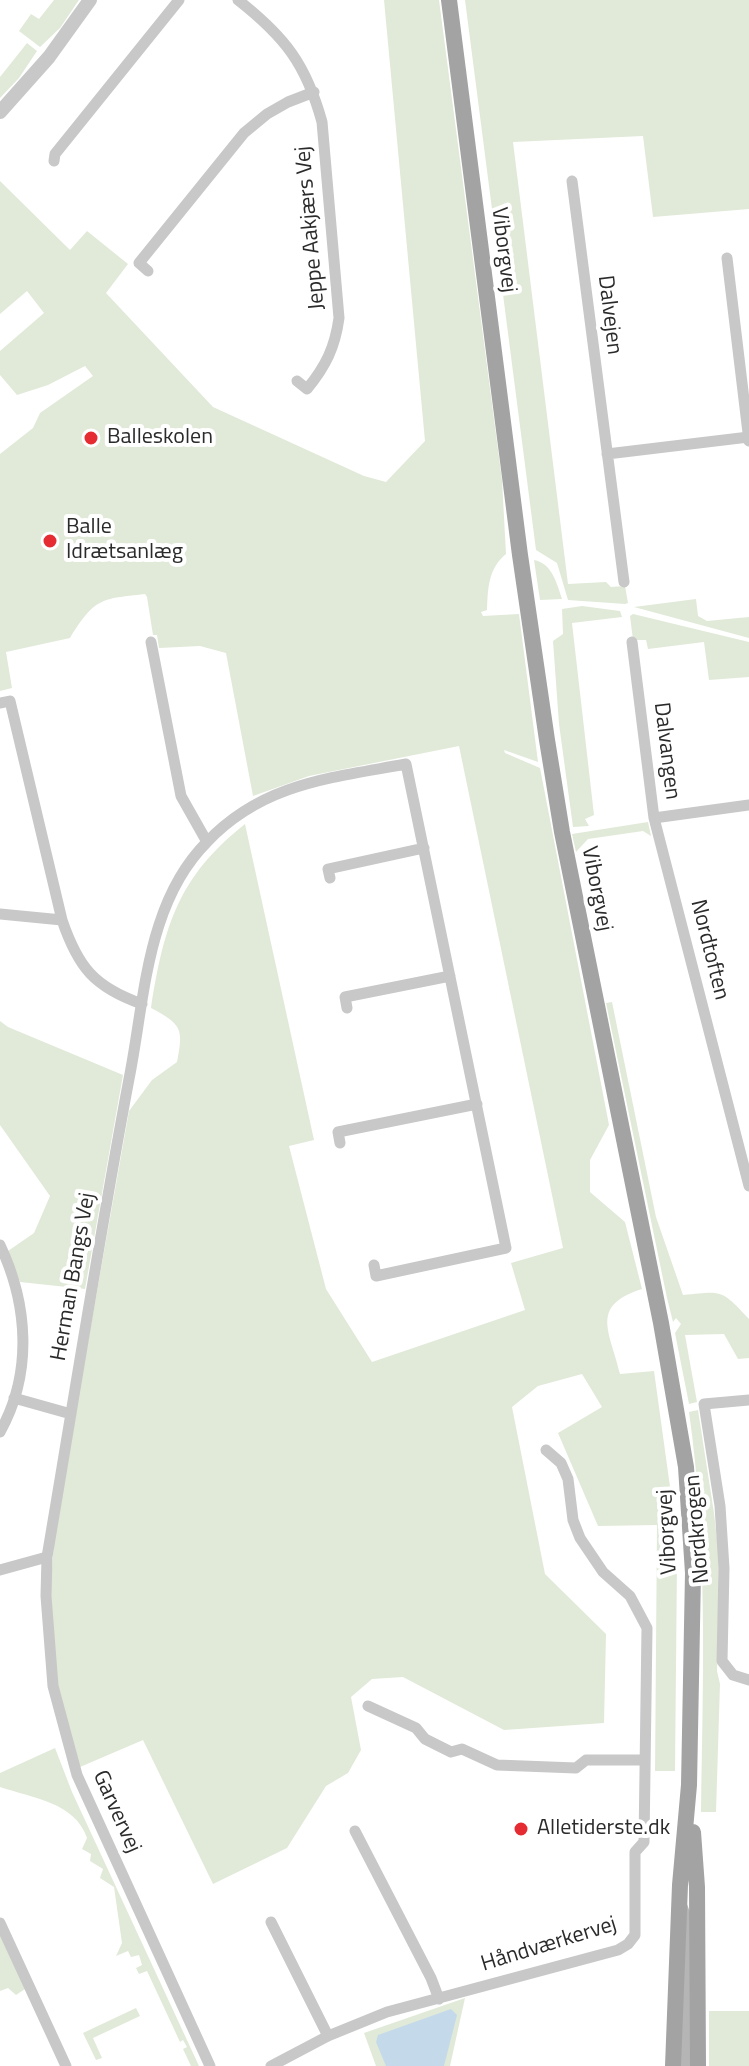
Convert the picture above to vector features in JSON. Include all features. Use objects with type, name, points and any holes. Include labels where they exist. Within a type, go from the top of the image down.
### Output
[{"type":"main road","name":"Viborgvej","points":[[449,0],[520,555],[547,740],[562,832],[664,1338],[686,1467],[693,1573],[689,1785],[673,2066]]},
{"type":"main road","name":"Viborgvej","points":[[689,1785],[697,1887],[698,2066]]},
{"type":"main road","points":[[680,1907],[687,1929],[686,2066]]},
{"type":"street","points":[[0,112],[44,64],[90,0]]},
{"type":"street","points":[[54,161],[55,154],[179,0]]},
{"type":"street","name":"Jeppe Aakjærs Vej","points":[[238,0],[270,25],[289,46],[314,92],[322,122],[339,318],[336,343],[327,362],[307,389],[297,381]]},
{"type":"street","points":[[148,271],[139,263],[244,133],[267,114],[314,92]]},
{"type":"street","name":"Dalvejen","points":[[572,181],[624,582]]},
{"type":"street","points":[[607,454],[749,438],[727,258]]},
{"type":"street","points":[[151,642],[181,796],[207,842]]},
{"type":"street","name":"Dalvangen","points":[[632,642],[654,818],[749,805]]},
{"type":"street","points":[[1,703],[10,701],[62,920],[80,965],[98,982],[120,996],[142,1004]]},
{"type":"street","name":"Herman Bangs Vej","points":[[47,1557],[142,1004],[158,928],[172,892],[207,842],[230,820],[257,802],[312,781],[406,764],[506,1248],[376,1276],[374,1265]]},
{"type":"street","name":"Nordtoften","points":[[654,818],[749,1186]]},
{"type":"street","points":[[330,878],[328,869],[424,848]]},
{"type":"street","points":[[0,914],[62,920]]},
{"type":"street","points":[[347,1008],[345,997],[450,976]]},
{"type":"street","points":[[340,1143],[338,1132],[477,1104]]},
{"type":"street","points":[[0,1245],[21,1302],[22,1367],[0,1432]]},
{"type":"street","points":[[14,1398],[71,1414]]},
{"type":"street","name":"Nordkrogen","points":[[749,1400],[704,1404],[720,1506],[724,1568],[722,1661],[733,1675],[749,1680]]},
{"type":"street","name":"Håndværkervej","points":[[271,2066],[328,2036],[387,2012],[618,1950],[632,1940],[636,1928],[635,1852],[644,1842],[647,1628],[630,1596],[603,1572],[580,1538],[573,1520],[568,1479],[561,1463],[546,1450]]},
{"type":"street","points":[[0,1570],[47,1557]]},
{"type":"street","name":"Garvervej","points":[[47,1557],[46,1596],[53,1686],[77,1775],[210,2066]]},
{"type":"street","points":[[368,1706],[416,1728],[425,1739],[451,1752],[462,1749],[497,1765],[576,1768],[586,1760],[645,1760]]},
{"type":"street","points":[[355,1831],[439,1999]]},
{"type":"street","points":[[271,1922],[328,2036]]},
{"type":"street","points":[[0,1923],[66,2066]]},
{"type":"green space","points":[[54,0],[79,0],[60,28],[40,47],[19,31],[31,14],[39,19]]},
{"type":"green space","points":[[384,0],[439,0],[502,480],[506,554],[492,573],[487,610],[481,612],[483,616],[519,614],[538,762],[504,750],[540,768],[609,1125],[590,1160],[590,1192],[625,1222],[642,1289],[615,1303],[607,1322],[620,1374],[654,1371],[677,1562],[675,1771],[655,1771],[657,1525],[598,1526],[558,1433],[602,1407],[582,1374],[538,1386],[512,1407],[545,1574],[606,1634],[604,1723],[504,1730],[403,1677],[372,1679],[351,1697],[361,1750],[348,1773],[326,1786],[287,1848],[213,1884],[143,1740],[80,1767],[57,1683],[50,1602],[56,1522],[129,1111],[152,1080],[177,1062],[179,1051],[178,1028],[169,1018],[151,1008],[162,952],[178,905],[189,884],[222,844],[245,824],[314,1140],[289,1146],[326,1289],[372,1362],[525,1310],[511,1263],[563,1248],[459,746],[309,776],[253,796],[226,653],[200,646],[159,648],[157,635],[153,635],[145,594],[100,603],[86,615],[70,638],[6,652],[12,688],[0,691],[0,454],[33,428],[40,413],[93,376],[85,366],[48,385],[17,395],[0,375],[0,351],[44,313],[27,291],[0,314],[0,181],[70,250],[87,231],[128,264],[106,293],[213,407],[364,476],[386,482],[425,441]]},
{"type":"green space","points":[[465,0],[749,0],[749,209],[653,217],[643,136],[513,142],[568,584],[606,582],[611,587],[625,586],[628,603],[625,604],[568,600],[557,563],[536,550]]},
{"type":"green space","points":[[27,43],[37,51],[19,78],[0,98],[0,77]]},
{"type":"green space","points":[[534,560],[549,570],[562,599],[540,600]]},
{"type":"green space","points":[[696,599],[698,616],[707,621],[749,617],[749,638],[634,607]]},
{"type":"green space","points":[[582,606],[620,611],[622,617],[572,623],[594,815],[585,819],[589,826],[573,827],[559,724],[553,641],[563,634],[562,609]]},
{"type":"green space","points":[[633,614],[749,642],[749,677],[709,680],[704,642],[648,649],[646,640],[633,640],[630,616]]},
{"type":"green space","points":[[648,822],[651,836],[643,831],[588,839],[576,852],[572,834]]},
{"type":"green space","points":[[612,1002],[656,1217],[683,1295],[720,1294],[749,1319],[749,1358],[738,1359],[724,1334],[685,1335],[697,1402],[689,1404],[675,1333],[681,1324],[676,1318],[673,1322],[667,1298],[606,1003]]},
{"type":"green space","points":[[0,1021],[123,1075],[85,1289],[20,1282],[8,1251],[34,1233],[50,1196],[0,1125]]},
{"type":"green space","points":[[698,1410],[719,1557],[717,1671],[720,1684],[716,1812],[701,1812],[702,1562],[689,1412]]},
{"type":"green space","points":[[55,1748],[72,1792],[199,2066],[191,2066],[183,2049],[187,2047],[183,2040],[180,2042],[147,1971],[139,1974],[136,1968],[142,1965],[139,1955],[131,1957],[128,1951],[116,1956],[122,1943],[114,1887],[100,1878],[103,1869],[90,1861],[91,1854],[82,1849],[87,1838],[81,1826],[73,1816],[51,1803],[0,1787],[0,1773]]},
{"type":"green space","points":[[0,1935],[25,1989],[16,1995],[8,1988],[0,1991]]},
{"type":"green space","points":[[465,1998],[450,2066],[376,2066],[364,2033]]},
{"type":"green space","points":[[136,2008],[140,2016],[93,2038],[102,2058],[96,2060],[83,2033]]},
{"type":"green space","points":[[709,2011],[749,2011],[749,2066],[709,2066]]},
{"type":"water","points":[[451,2009],[457,2015],[444,2066],[386,2066],[376,2042],[378,2035]]},
{"type":"place","name":"Balleskolen","points":[[91,438]]},
{"type":"place","name":"Balle Idrætsanlæg","points":[[50,541]]},
{"type":"place","name":"Alletiderste.dk","points":[[521,1829]]}]
